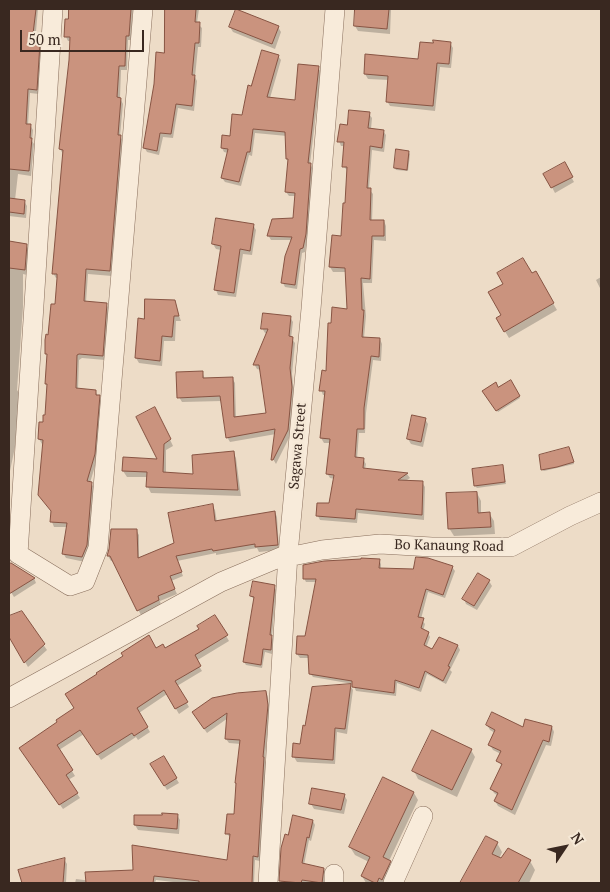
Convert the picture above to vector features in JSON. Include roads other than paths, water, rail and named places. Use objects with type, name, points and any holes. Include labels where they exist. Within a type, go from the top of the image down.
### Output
[{"type":"street","points":[[53,9],[13,549],[70,586],[86,581],[98,548],[143,9]]},
{"type":"street","name":"Sagawa Street","points":[[268,883],[288,555],[311,309],[335,9]]},
{"type":"street","name":"Bo Kanaung Road","points":[[9,698],[222,582],[288,555],[380,544],[432,547],[510,547],[601,502]]},
{"type":"street","points":[[393,883],[423,816]]}]
